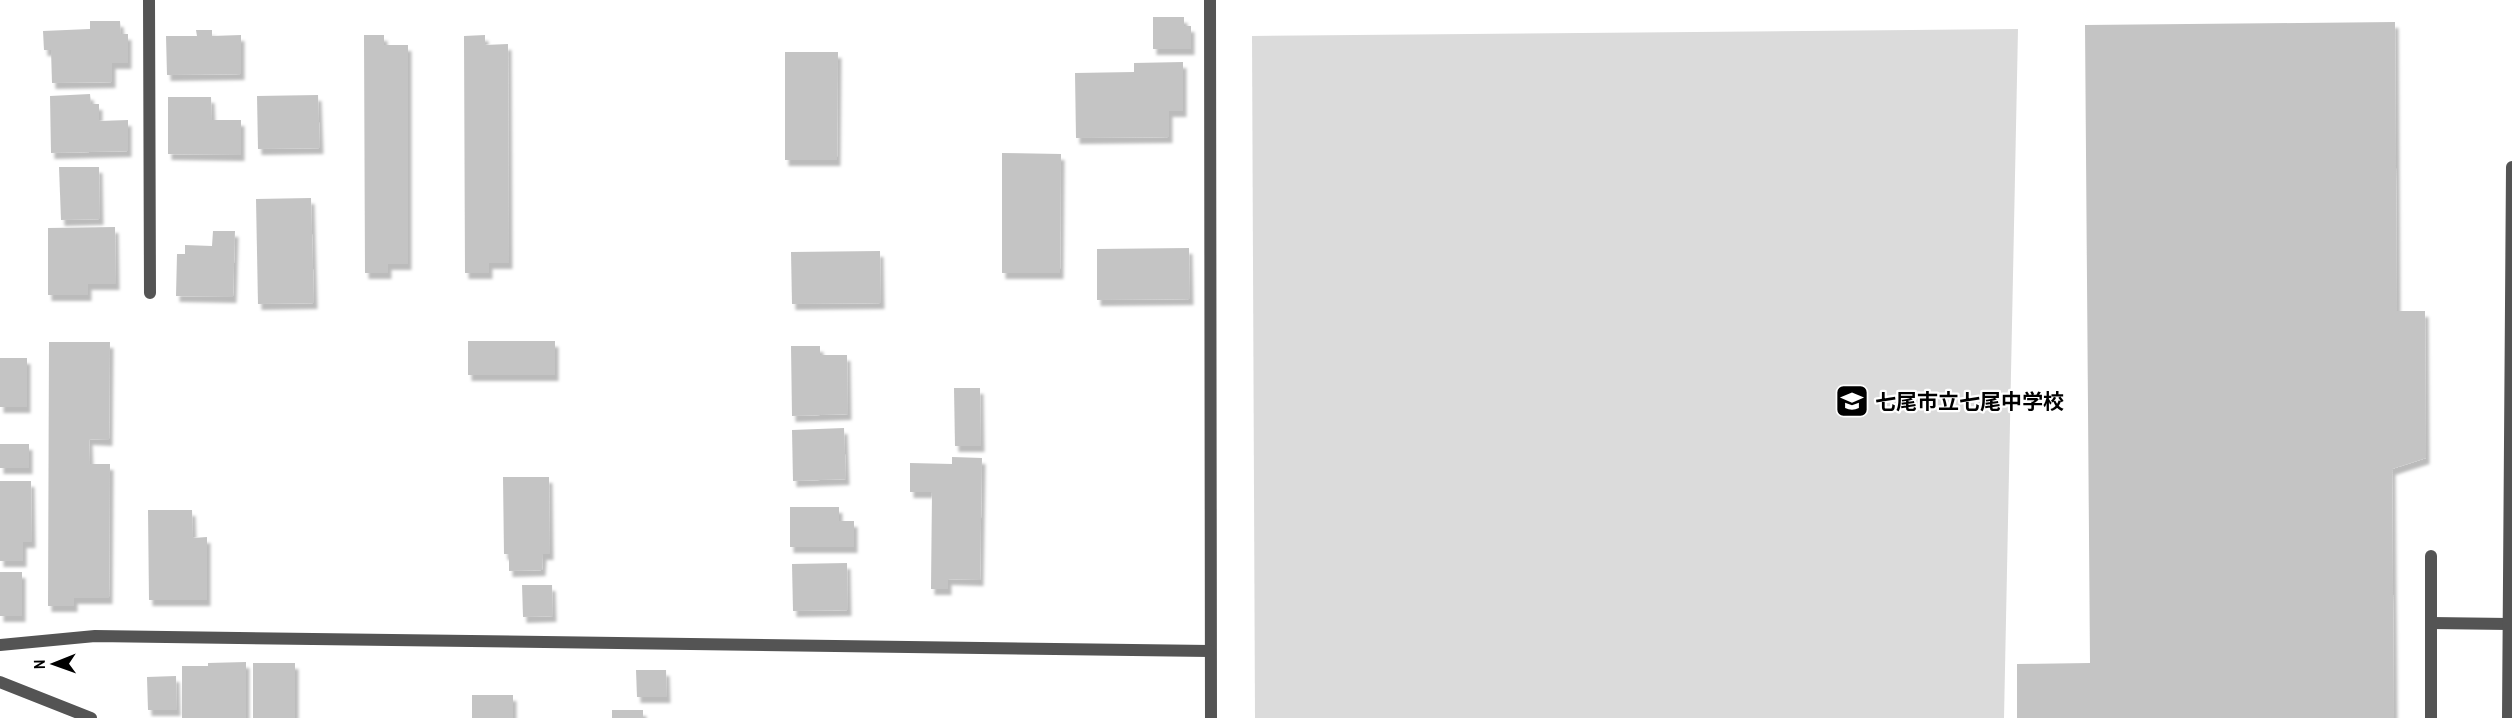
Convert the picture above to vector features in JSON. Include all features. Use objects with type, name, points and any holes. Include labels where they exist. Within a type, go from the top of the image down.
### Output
[{"type":"street","points":[[149,0],[150,293]]},
{"type":"street","points":[[1210,0],[1211,718]]},
{"type":"street","points":[[2508,718],[2512,168]]},
{"type":"street","points":[[2431,718],[2432,556]]},
{"type":"street","points":[[2431,623],[2509,624]]},
{"type":"street","points":[[0,645],[95,636],[1210,651]]},
{"type":"street","points":[[0,682],[91,718]]},
{"type":"shaded area","name":"七尾市立七尾中学校","points":[[2018,29],[2004,718],[1255,718],[1252,36]]},
{"type":"building","points":[[1153,17],[1184,17],[1184,26],[1191,26],[1191,49],[1153,49]]},
{"type":"building","points":[[90,21],[120,21],[121,34],[128,34],[128,63],[112,63],[112,82],[52,83],[51,50],[44,50],[43,31],[90,29]]},
{"type":"building","points":[[2395,22],[2397,311],[2425,311],[2426,458],[2392,469],[2394,718],[2017,718],[2017,664],[2090,663],[2085,25]]},
{"type":"building","points":[[196,30],[212,30],[212,36],[241,35],[241,74],[167,75],[166,36],[197,36]]},
{"type":"building","points":[[364,35],[384,35],[384,45],[408,45],[408,264],[388,264],[388,273],[365,273]]},
{"type":"building","points":[[485,35],[485,45],[508,44],[509,263],[489,263],[489,273],[465,273],[464,36]]},
{"type":"building","points":[[785,52],[838,52],[837,160],[785,160]]},
{"type":"building","points":[[1183,62],[1183,111],[1169,111],[1169,137],[1076,138],[1075,73],[1134,72],[1134,63]]},
{"type":"building","points":[[90,94],[91,104],[99,104],[99,121],[128,120],[128,151],[51,153],[50,96]]},
{"type":"building","points":[[318,95],[320,148],[258,149],[257,96]]},
{"type":"building","points":[[168,97],[211,97],[212,120],[241,120],[241,155],[168,154]]},
{"type":"building","points":[[1002,153],[1061,154],[1060,273],[1002,273]]},
{"type":"building","points":[[59,167],[99,167],[100,219],[61,220]]},
{"type":"building","points":[[311,198],[314,303],[258,304],[256,199]]},
{"type":"building","points":[[115,227],[116,284],[88,284],[88,295],[48,295],[48,228]]},
{"type":"building","points":[[213,231],[235,231],[233,297],[176,296],[177,254],[185,254],[185,245],[212,246]]},
{"type":"building","points":[[1189,248],[1190,299],[1097,300],[1097,249]]},
{"type":"building","points":[[880,251],[881,303],[792,304],[791,252]]},
{"type":"building","points":[[468,341],[555,341],[555,375],[468,375]]},
{"type":"building","points":[[49,342],[110,342],[109,440],[89,439],[90,464],[110,464],[109,598],[74,598],[74,606],[48,606]]},
{"type":"building","points":[[791,346],[820,346],[820,355],[847,355],[848,414],[792,416]]},
{"type":"building","points":[[0,358],[27,358],[27,407],[0,407]]},
{"type":"building","points":[[954,388],[980,388],[981,446],[955,446]]},
{"type":"building","points":[[844,428],[846,479],[793,481],[792,430]]},
{"type":"building","points":[[0,444],[29,444],[29,468],[0,468]]},
{"type":"building","points":[[952,457],[982,458],[980,580],[948,579],[948,589],[931,589],[932,492],[910,492],[910,463],[952,464]]},
{"type":"building","points":[[503,477],[549,477],[550,554],[543,554],[542,570],[509,571],[509,554],[504,554]]},
{"type":"building","points":[[0,481],[31,481],[32,542],[23,542],[23,561],[0,561]]},
{"type":"building","points":[[790,507],[839,507],[839,521],[854,521],[854,547],[790,547]]},
{"type":"building","points":[[148,510],[192,510],[193,538],[207,537],[207,600],[149,600]]},
{"type":"building","points":[[847,563],[848,610],[793,611],[792,564]]},
{"type":"building","points":[[0,572],[22,572],[22,616],[0,616]]},
{"type":"building","points":[[522,585],[552,585],[553,616],[523,617]]},
{"type":"building","points":[[246,662],[246,718],[182,718],[182,666]]},
{"type":"building","points":[[253,663],[295,663],[295,718],[253,718]]},
{"type":"building","points":[[636,670],[666,670],[667,697],[637,697]]},
{"type":"building","points":[[176,676],[177,710],[148,710],[147,677]]},
{"type":"building","points":[[472,695],[513,695],[513,718],[472,718]]},
{"type":"building","points":[[612,710],[643,710],[643,718],[612,718]]},
{"type":"place","name":"七尾市立七尾中学校","points":[[1852,401]]}]
